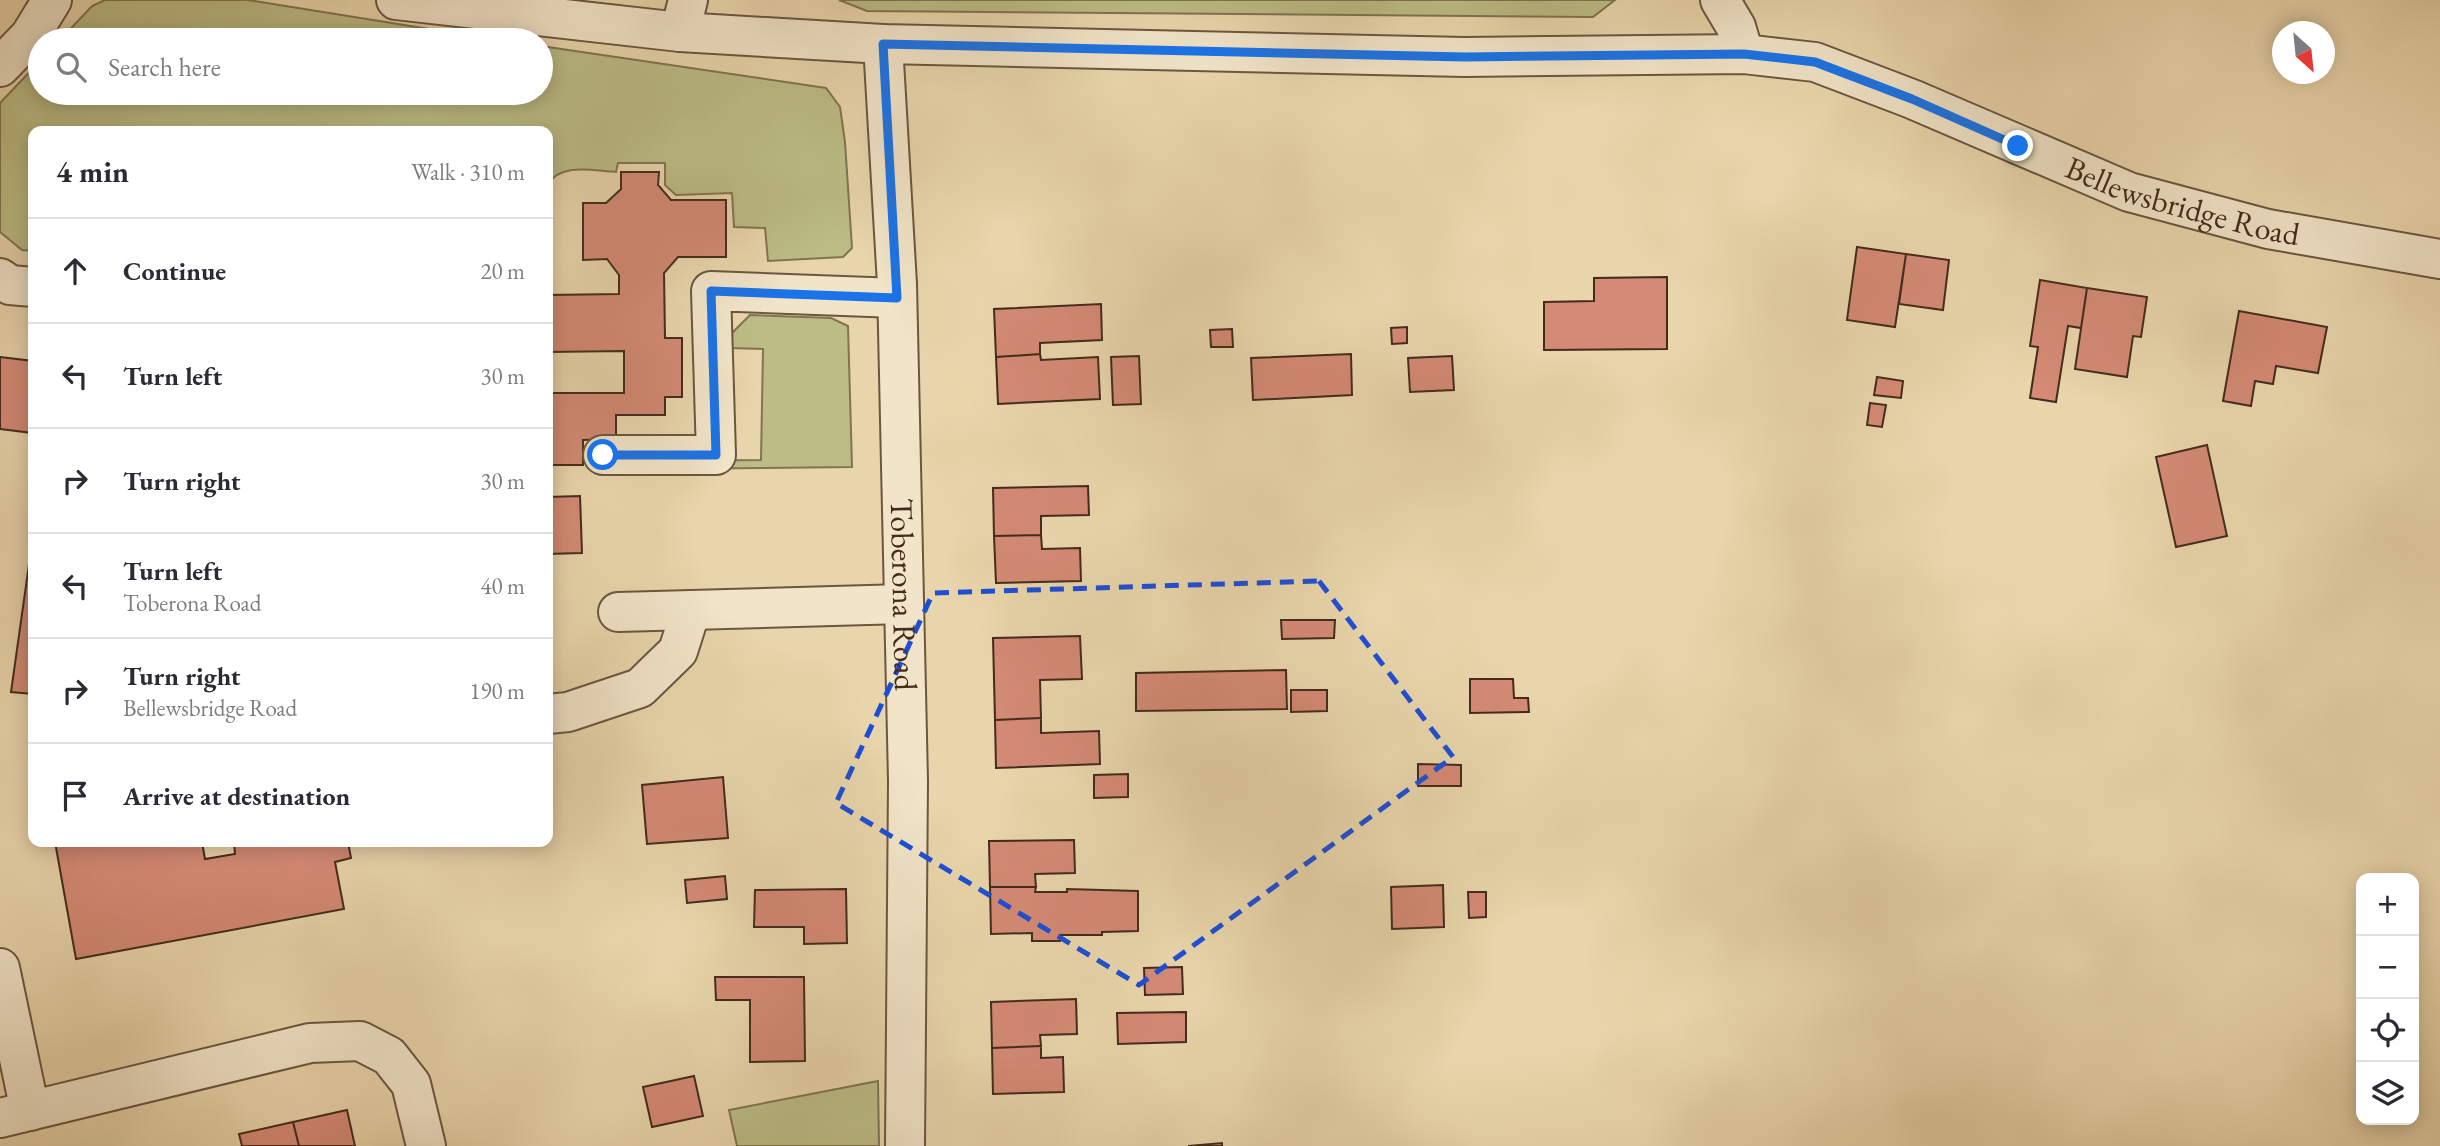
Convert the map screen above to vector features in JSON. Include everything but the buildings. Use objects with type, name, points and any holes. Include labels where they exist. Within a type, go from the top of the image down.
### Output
[{"type":"street","points":[[35,28],[52,0]]},
{"type":"street","name":"Bellewsbridge Road","points":[[396,0],[684,16],[883,44],[1465,57],[1744,54],[1815,62],[1912,99],[2129,192],[2268,229],[2440,259]]},
{"type":"street","points":[[1720,0],[1736,27],[1744,54]]},
{"type":"street","points":[[0,67],[28,38]]},
{"type":"street","name":"Toberona Road","points":[[883,44],[897,298],[908,781],[905,1146]]},
{"type":"street","points":[[0,278],[10,285],[28,287]]},
{"type":"street","points":[[603,455],[716,455],[711,291],[897,298]]},
{"type":"street","points":[[618,612],[904,604]]},
{"type":"street","points":[[553,714],[568,712],[640,688],[678,651],[691,610]]},
{"type":"street","points":[[0,968],[15,1114],[310,1043],[360,1041],[389,1056],[411,1084],[426,1146]]},
{"type":"highlighted area","points":[[1319,581],[1453,757],[1139,985],[836,803],[933,593]]},
{"type":"green space","points":[[105,0],[248,0],[423,28],[71,28],[92,6]]},
{"type":"green space","points":[[839,0],[1615,0],[1593,17],[867,11]]},
{"type":"green space","points":[[553,48],[826,88],[840,107],[852,248],[843,257],[768,261],[765,228],[734,227],[732,193],[676,195],[665,185],[665,163],[618,163],[616,172],[579,169],[561,173],[553,178],[553,126],[28,126],[28,251],[22,250],[0,232],[0,103],[28,74],[28,105],[553,105]]},
{"type":"green space","points":[[750,315],[831,318],[848,326],[852,467],[663,469],[665,461],[761,460],[763,349],[730,348],[731,334]]},
{"type":"green space","points":[[878,1081],[879,1146],[737,1146],[729,1110]]},
{"type":"route","points":[[603,455],[716,455],[711,291],[897,298],[883,44],[1465,57],[1744,54],[1815,62],[1912,99],[2018,146]]}]
